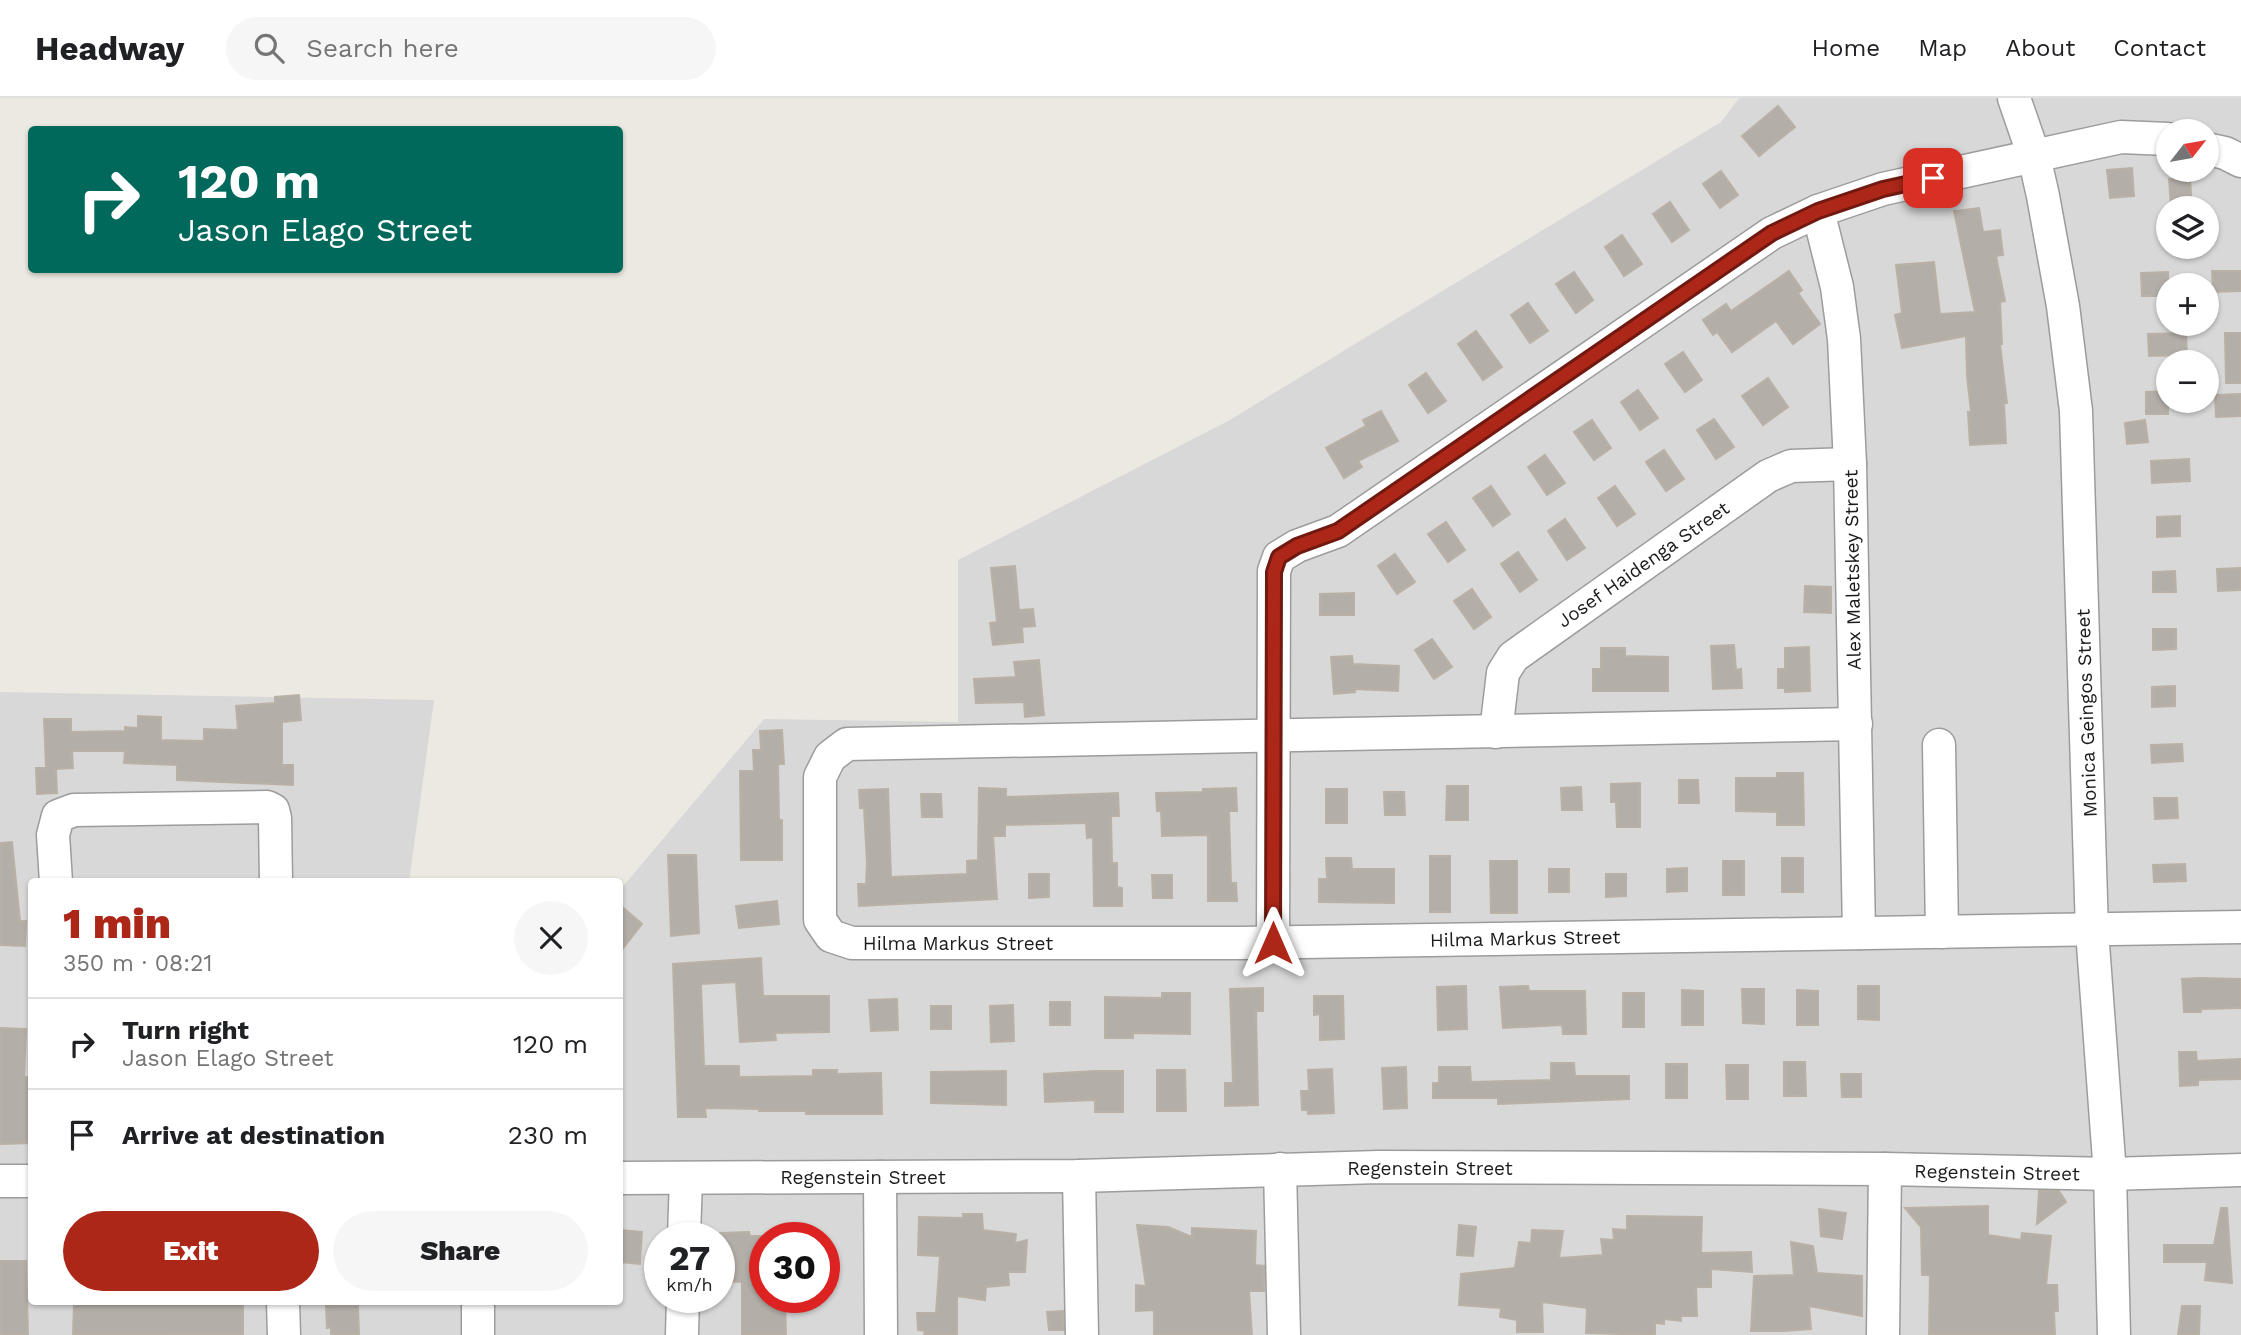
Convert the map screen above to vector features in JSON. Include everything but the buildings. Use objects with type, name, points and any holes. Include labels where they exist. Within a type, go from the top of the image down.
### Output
[{"type":"street","name":"Monica Geingos Street","points":[[2014,98],[2034,156],[2063,306],[2077,411],[2092,931],[2110,1174],[2114,1335]]},
{"type":"street","points":[[1273,943],[1274,572],[1279,557],[1297,546],[1338,531],[1772,233],[1818,211],[1883,189],[2122,137],[2156,138]]},
{"type":"street","points":[[2219,152],[2241,161]]},
{"type":"street","name":"Alex Maletskey Street","points":[[1818,211],[1837,287],[1844,339],[1850,464],[1859,933]]},
{"type":"street","name":"Josef Haidenga Street","points":[[1496,732],[1503,673],[1513,657],[1768,476],[1791,466],[1850,464]]},
{"type":"street","name":"Hilma Markus Street","points":[[1856,724],[846,744],[830,757],[820,777],[820,920],[831,936],[852,943],[1273,943],[2241,928]]},
{"type":"street","points":[[1939,745],[1942,932]]},
{"type":"street","points":[[56,878],[53,835],[58,816],[74,810],[267,807],[273,810],[275,818],[275,878]]},
{"type":"street","name":"Regenstein Street","points":[[623,1178],[1079,1177],[1379,1167],[1885,1169],[2110,1174],[2241,1170]]},
{"type":"street","points":[[1883,1335],[1885,1169]]},
{"type":"street","points":[[1280,1170],[1284,1335]]},
{"type":"street","points":[[880,1177],[881,1335]]},
{"type":"street","points":[[1079,1177],[1082,1335]]},
{"type":"street","points":[[685,1222],[686,1178]]},
{"type":"street","points":[[0,1181],[28,1181]]},
{"type":"street","points":[[283,1305],[284,1335]]},
{"type":"street","points":[[478,1305],[478,1335]]},
{"type":"street","points":[[682,1335],[683,1313]]},
{"type":"shaded area","points":[[1739,98],[2241,98],[2241,1335],[0,1335],[0,692],[434,700],[410,878],[28,878],[28,1305],[623,1305],[623,886],[764,719],[958,722],[958,560],[1228,421],[1721,122]]},
{"type":"route","points":[[1273,943],[1274,572],[1279,557],[1297,546],[1338,531],[1772,233],[1818,211],[1883,189],[1933,178]]}]
